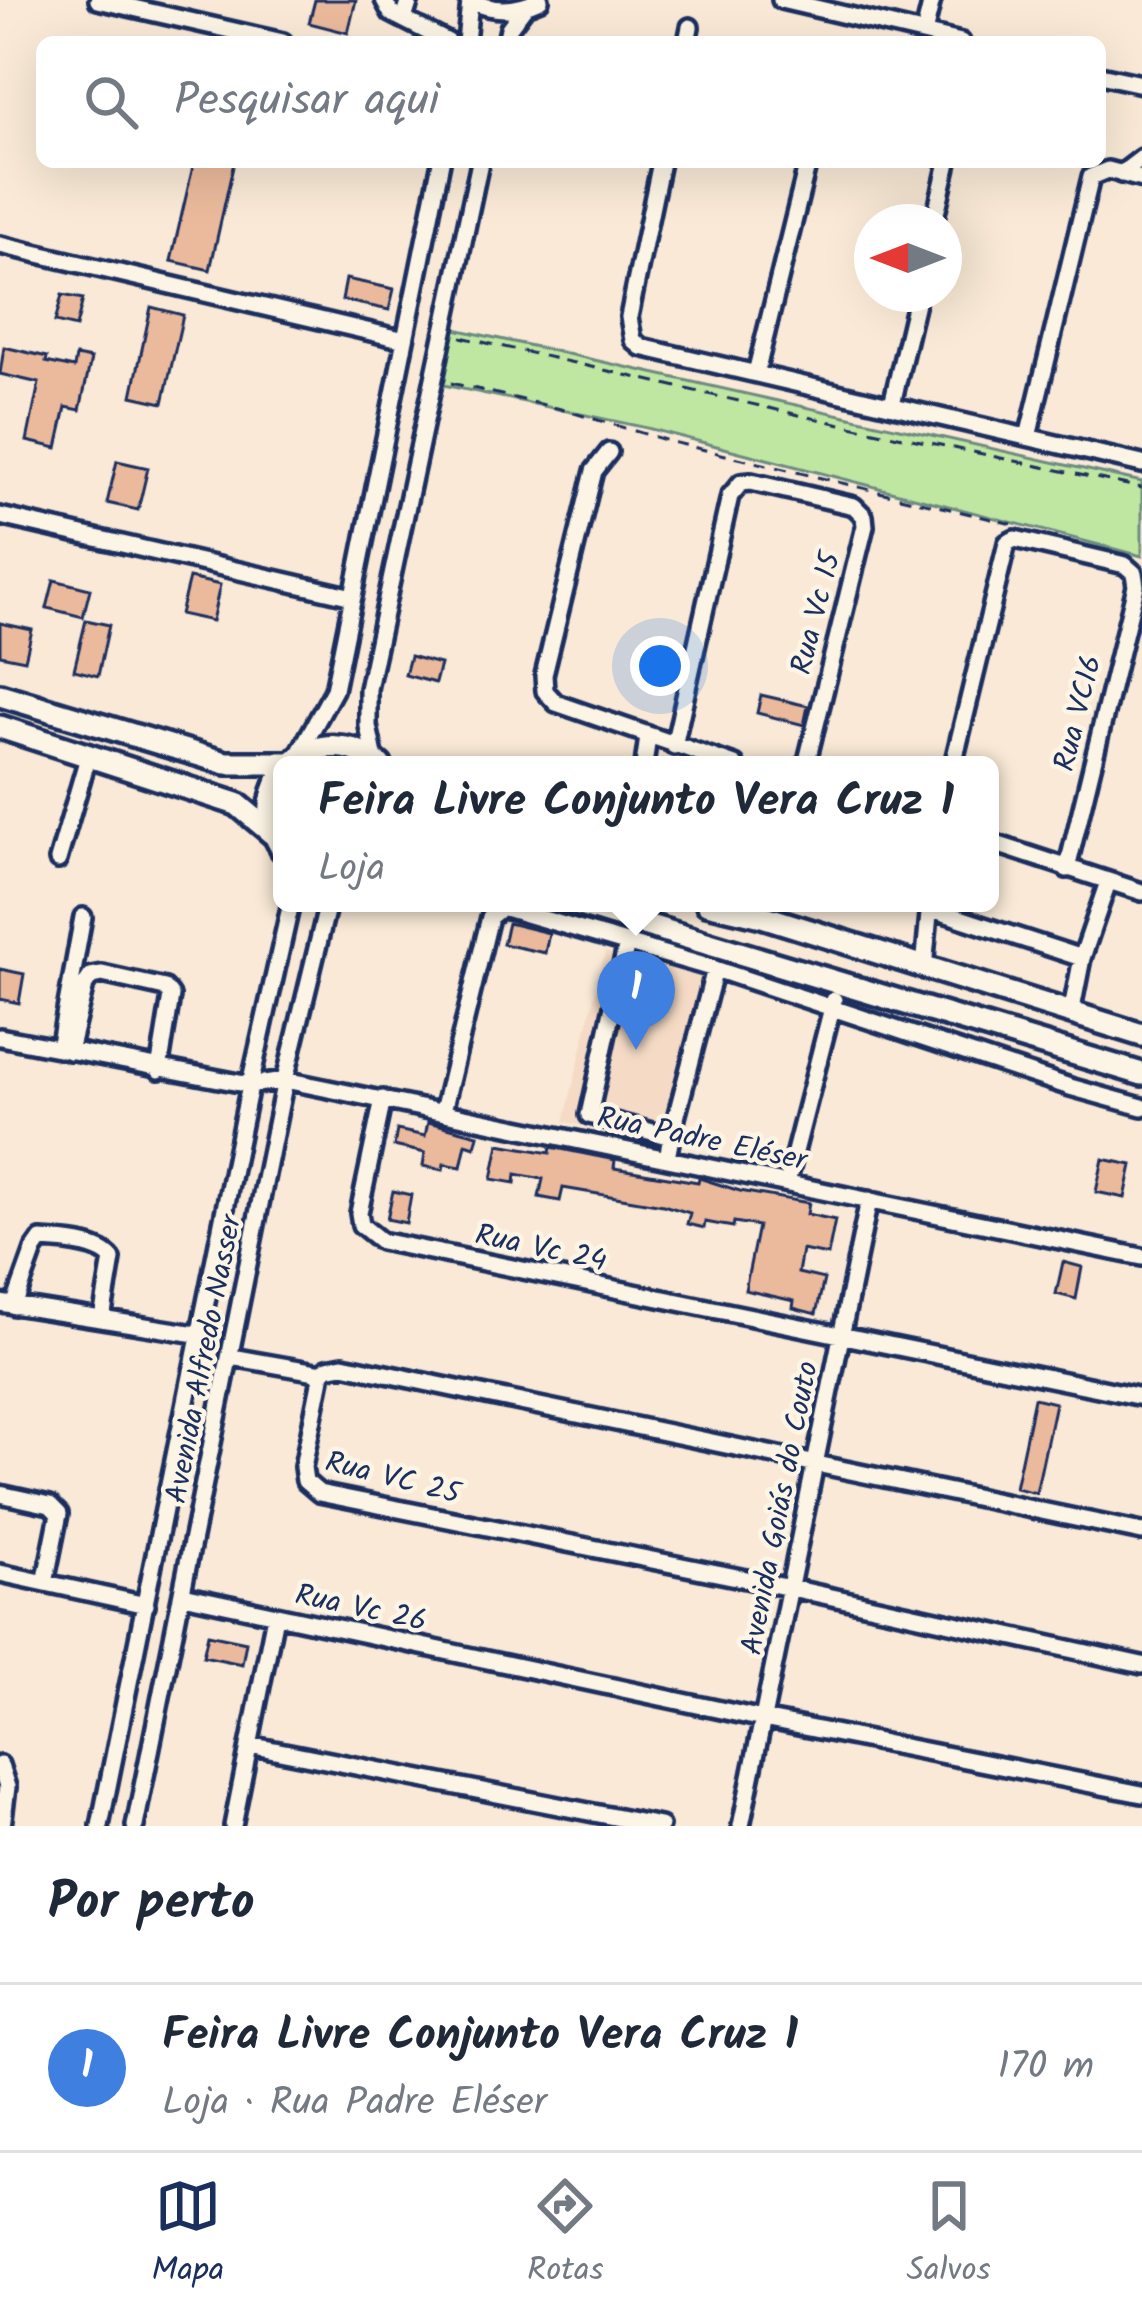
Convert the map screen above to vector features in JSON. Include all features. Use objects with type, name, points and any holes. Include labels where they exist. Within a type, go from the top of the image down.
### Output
[{"type":"main road","points":[[0,695],[226,763],[273,764]]},
{"type":"main road","points":[[0,727],[237,804],[273,837]]},
{"type":"main road","points":[[304,756],[316,748],[336,746],[367,756]]},
{"type":"main road","points":[[273,792],[269,815],[273,827]]},
{"type":"main road","points":[[603,912],[1142,1074]]},
{"type":"main road","points":[[770,912],[924,968],[1142,1035]]},
{"type":"main road","points":[[1059,1048],[1075,1033],[1071,1014]]},
{"type":"main road","points":[[1106,1063],[1102,1042],[1113,1026]]},
{"type":"street","points":[[98,0],[257,36]]},
{"type":"street","points":[[384,0],[391,13],[437,36]]},
{"type":"street","points":[[404,19],[410,0]]},
{"type":"street","points":[[466,36],[469,1],[506,10],[540,0]]},
{"type":"street","points":[[781,0],[936,36]]},
{"type":"street","points":[[924,33],[932,0]]},
{"type":"street","points":[[507,36],[524,8]]},
{"type":"street","points":[[1106,75],[1142,84]]},
{"type":"street","points":[[1120,174],[1142,158]]},
{"type":"street","points":[[295,756],[334,690],[440,168]]},
{"type":"street","points":[[376,756],[368,726],[368,688],[479,168]]},
{"type":"street","points":[[660,168],[628,317],[633,340],[641,347],[1142,464]]},
{"type":"street","points":[[756,373],[807,168]]},
{"type":"street","points":[[938,204],[947,168]]},
{"type":"street","points":[[1028,437],[1088,185],[1098,171],[1142,179]]},
{"type":"street","points":[[0,245],[405,340]]},
{"type":"street","points":[[892,404],[913,312]]},
{"type":"street","points":[[609,452],[594,471],[544,675],[545,691],[556,703],[706,756]]},
{"type":"street","name":"Rua Vc 15","points":[[674,746],[730,496],[741,483],[751,482],[854,506],[864,516],[808,756]]},
{"type":"street","points":[[0,516],[353,597]]},
{"type":"street","name":"Rua VC16","points":[[955,756],[1007,543],[1016,539],[1125,565],[1134,573],[1136,586],[1067,869]]},
{"type":"street","points":[[645,756],[648,736]]},
{"type":"street","points":[[58,860],[89,754]]},
{"type":"street","points":[[999,845],[1142,892]]},
{"type":"street","points":[[1071,1014],[1082,958],[1108,881]]},
{"type":"street","name":"Avenida Alfredo Nasser","points":[[100,1826],[289,912]]},
{"type":"street","name":"Avenida Alfredo Nasser","points":[[135,1826],[285,1080],[326,912]]},
{"type":"street","points":[[443,1111],[494,912]]},
{"type":"street","points":[[525,912],[1142,1107]]},
{"type":"street","points":[[924,968],[929,912]]},
{"type":"street","points":[[947,912],[1082,958]]},
{"type":"street","points":[[64,1050],[82,916]]},
{"type":"street","points":[[627,944],[589,1115],[671,1137]]},
{"type":"street","points":[[668,1158],[715,969]]},
{"type":"street","points":[[64,1050],[85,985],[91,976],[102,974],[165,988],[171,996],[159,1070]]},
{"type":"street","points":[[788,1183],[834,1006],[835,981]]},
{"type":"street","name":"Rua Padre Eléser","points":[[0,1037],[250,1085],[285,1080],[1142,1257]]},
{"type":"street","name":"Rua Vc 24","points":[[383,1099],[359,1213],[361,1225],[381,1241],[841,1336]]},
{"type":"street","name":"Avenida Goiás do Couto","points":[[741,1826],[869,1200]]},
{"type":"street","points":[[102,1319],[112,1259],[105,1251],[41,1240],[7,1304],[202,1335]]},
{"type":"street","points":[[841,1336],[1142,1397]]},
{"type":"street","points":[[232,1357],[322,1373],[344,1365],[1142,1532]]},
{"type":"street","name":"Rua VC 25","points":[[322,1373],[303,1467],[304,1480],[319,1493],[1142,1665]]},
{"type":"street","points":[[187,1407],[220,1416]]},
{"type":"street","points":[[0,1494],[50,1505],[59,1514],[45,1583]]},
{"type":"street","points":[[0,1573],[146,1605]]},
{"type":"street","points":[[183,1594],[275,1616]]},
{"type":"street","name":"Rua Vc 26","points":[[233,1826],[275,1616],[1142,1794]]},
{"type":"street","points":[[249,1744],[661,1826]]},
{"type":"street","points":[[0,1765],[7,1787],[2,1826]]},
{"type":"path","points":[[457,339],[1142,488]]},
{"type":"path","points":[[449,379],[672,442],[1011,524]]},
{"type":"shaded area","points":[[605,952],[708,979],[668,1142],[564,1122]]},
{"type":"green space","points":[[455,329],[1142,482],[1142,556],[647,428],[444,385]]},
{"type":"building","points":[[315,0],[356,0],[348,33],[309,23]]},
{"type":"building","points":[[193,168],[233,168],[210,270],[171,261]]},
{"type":"building","points":[[346,279],[394,289],[389,310],[342,300]]},
{"type":"building","points":[[62,295],[83,299],[76,327],[55,322]]},
{"type":"building","points":[[151,307],[183,315],[163,403],[132,396]]},
{"type":"building","points":[[4,347],[74,368],[76,356],[91,359],[80,410],[66,407],[57,448],[27,441],[39,383],[0,374]]},
{"type":"building","points":[[117,461],[148,468],[138,510],[107,503]]},
{"type":"building","points":[[189,578],[220,585],[212,621],[180,614]]},
{"type":"building","points":[[54,580],[90,589],[83,617],[47,608]]},
{"type":"building","points":[[86,620],[109,625],[98,676],[74,670]]},
{"type":"building","points":[[0,623],[32,630],[25,660],[0,655]]},
{"type":"building","points":[[410,656],[440,664],[435,683],[405,675]]},
{"type":"building","points":[[761,695],[808,706],[804,725],[757,713]]},
{"type":"building","points":[[508,923],[549,933],[545,953],[503,944]]},
{"type":"building","points":[[0,969],[24,974],[19,1003],[0,999]]},
{"type":"building","points":[[428,1122],[478,1135],[475,1147],[466,1144],[461,1167],[423,1166],[425,1153],[394,1146],[397,1130],[425,1136]]},
{"type":"building","points":[[499,1144],[550,1153],[551,1147],[615,1160],[614,1168],[698,1182],[699,1178],[809,1203],[807,1214],[835,1220],[828,1255],[802,1250],[798,1273],[824,1279],[816,1314],[793,1308],[794,1301],[745,1290],[758,1226],[705,1222],[704,1228],[687,1224],[690,1213],[663,1205],[563,1188],[560,1201],[539,1197],[543,1179],[516,1174],[515,1183],[492,1179]]},
{"type":"building","points":[[1103,1159],[1132,1165],[1125,1198],[1096,1192]]},
{"type":"building","points":[[393,1191],[411,1195],[406,1223],[387,1219]]},
{"type":"building","points":[[1063,1262],[1082,1267],[1076,1299],[1056,1294]]},
{"type":"building","points":[[1034,1398],[1055,1403],[1036,1493],[1015,1488]]},
{"type":"building","points":[[208,1634],[246,1642],[242,1664],[203,1656]]},
{"type":"place","name":"Feira Livre Conjunto Vera Cruz 1","points":[[636,1050]]}]
